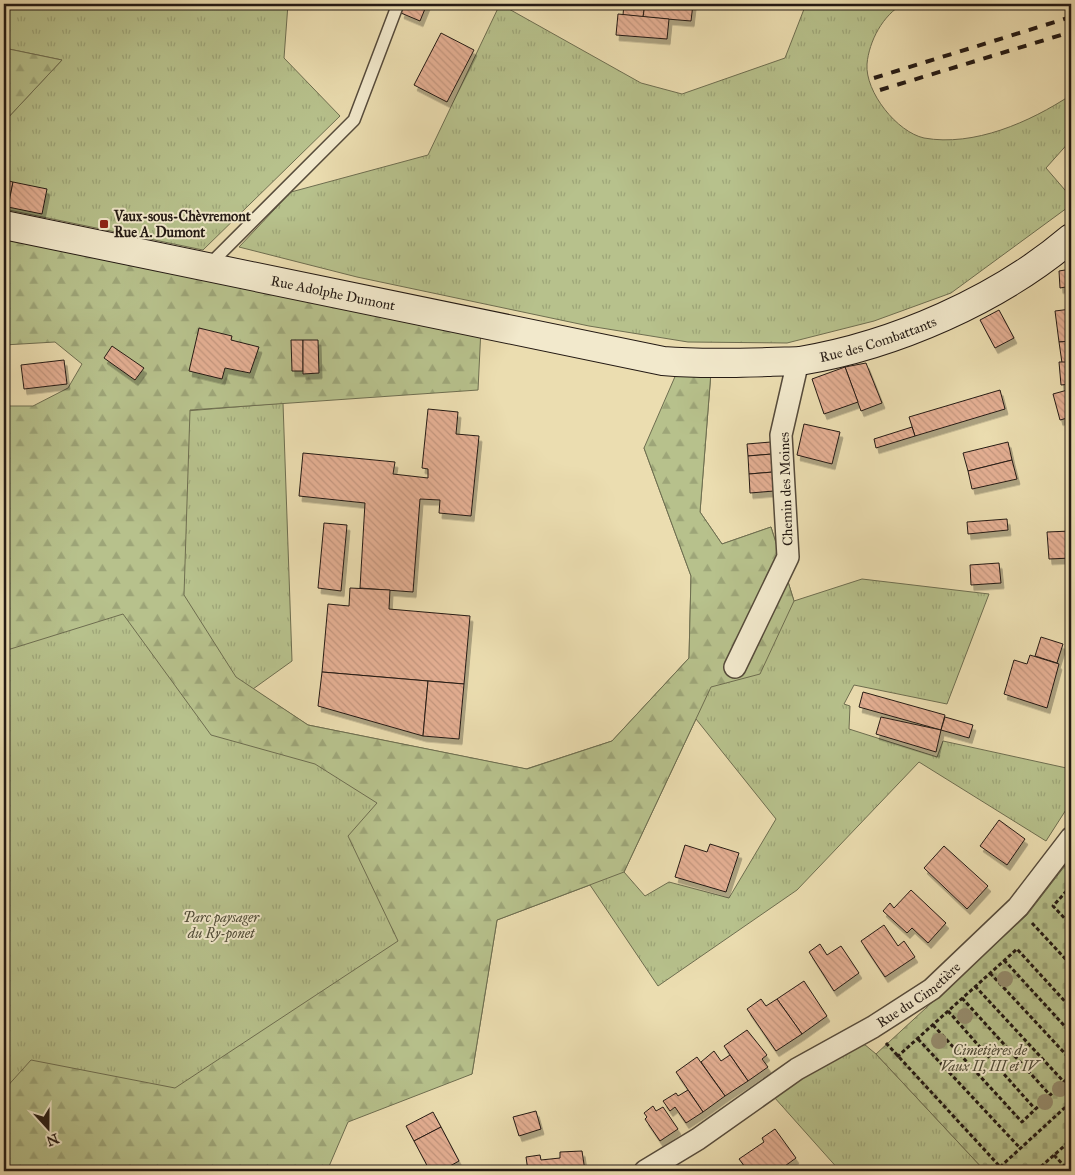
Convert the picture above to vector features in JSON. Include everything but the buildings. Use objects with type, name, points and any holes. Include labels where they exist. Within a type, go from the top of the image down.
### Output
[{"type":"main road","name":"Rue Adolphe Dumont","points":[[4,225],[662,361]]},
{"type":"main road","name":"Rue des Combattants","points":[[662,361],[715,364],[798,361],[867,345],[900,334],[969,304],[1043,260],[1071,238]]},
{"type":"street","name":"Chemin des Moines","points":[[735,668],[788,557],[781,435],[798,361]]},
{"type":"street","name":"Rue du Cimetière","points":[[645,1171],[698,1139],[797,1069],[874,1027],[932,989],[1018,908],[1071,838]]},
{"type":"lane","points":[[207,267],[354,120],[398,4]]},
{"type":"path","points":[[1071,886],[1053,906],[1071,925]]},
{"type":"path","points":[[1018,908],[1071,965]]},
{"type":"path","points":[[897,1057],[1017,949],[1071,1008]]},
{"type":"path","points":[[1004,960],[1071,1033]]},
{"type":"path","points":[[990,973],[1071,1060]]},
{"type":"path","points":[[975,986],[1064,1082]]},
{"type":"path","points":[[962,998],[1050,1095]]},
{"type":"path","points":[[948,1011],[1035,1109]]},
{"type":"path","points":[[933,1024],[1022,1122],[1071,1075]]},
{"type":"path","points":[[874,1027],[897,1057],[1004,1171]]},
{"type":"path","points":[[918,1038],[1020,1148]]},
{"type":"path","points":[[1000,1167],[1071,1102]]},
{"type":"path","points":[[1039,1171],[1071,1140]]},
{"type":"path","points":[[1054,1155],[1069,1171]]},
{"type":"green space","points":[[4,4],[288,4],[284,58],[340,116],[203,250],[4,209],[4,122],[62,60],[4,48]]},
{"type":"green space","points":[[500,4],[641,83],[682,94],[785,58],[806,4],[903,4],[883,22],[874,38],[868,55],[868,75],[871,87],[885,109],[903,128],[924,138],[962,139],[1001,130],[1020,123],[1071,95],[1071,140],[1046,168],[1071,197],[1071,205],[951,293],[874,321],[787,343],[688,342],[589,326],[357,277],[239,247],[291,192],[428,155]]},
{"type":"green space","points":[[4,48],[62,60],[4,122]]},
{"type":"green space","points":[[4,234],[481,328],[478,390],[190,410],[184,595],[236,677],[308,725],[527,769],[612,741],[689,658],[691,576],[644,448],[677,372],[711,372],[700,512],[722,544],[771,527],[794,601],[760,674],[711,687],[624,872],[497,920],[472,1074],[348,1122],[327,1171],[4,1171],[4,1090],[31,1060],[175,1088],[398,941],[348,836],[377,803],[315,764],[211,735],[123,614],[4,651],[4,406],[33,406],[68,388],[82,364],[55,342],[4,345]]},
{"type":"green space","name":"Parc paysager du Ry-ponet","points":[[711,372],[700,512],[722,544],[771,527],[794,601],[862,579],[989,594],[947,704],[854,685],[844,704],[850,706],[849,729],[937,757],[943,741],[1071,769],[1071,802],[1046,841],[919,762],[797,890],[658,986],[590,885],[497,920],[472,1074],[4,1171],[4,426],[283,403],[292,661],[253,689],[308,725],[526,769],[612,741],[689,658],[691,576],[644,448]],"holes":[[[696,719],[776,819],[729,898],[669,882],[645,896],[624,872]]]},
{"type":"green space","name":"Cimetières de Vaux II, III et IV","points":[[1071,858],[1071,1171],[985,1171],[876,1054],[1027,915]]},
{"type":"green space","points":[[858,1039],[876,1054],[985,1171],[840,1171],[774,1097]]},
{"type":"railway","points":[[874,78],[1071,17]]},
{"type":"railway","points":[[880,90],[1071,32]]},
{"type":"place","name":"Vaux-sous-Chèvremont Rue A. Dumont","points":[[104,224]]}]
